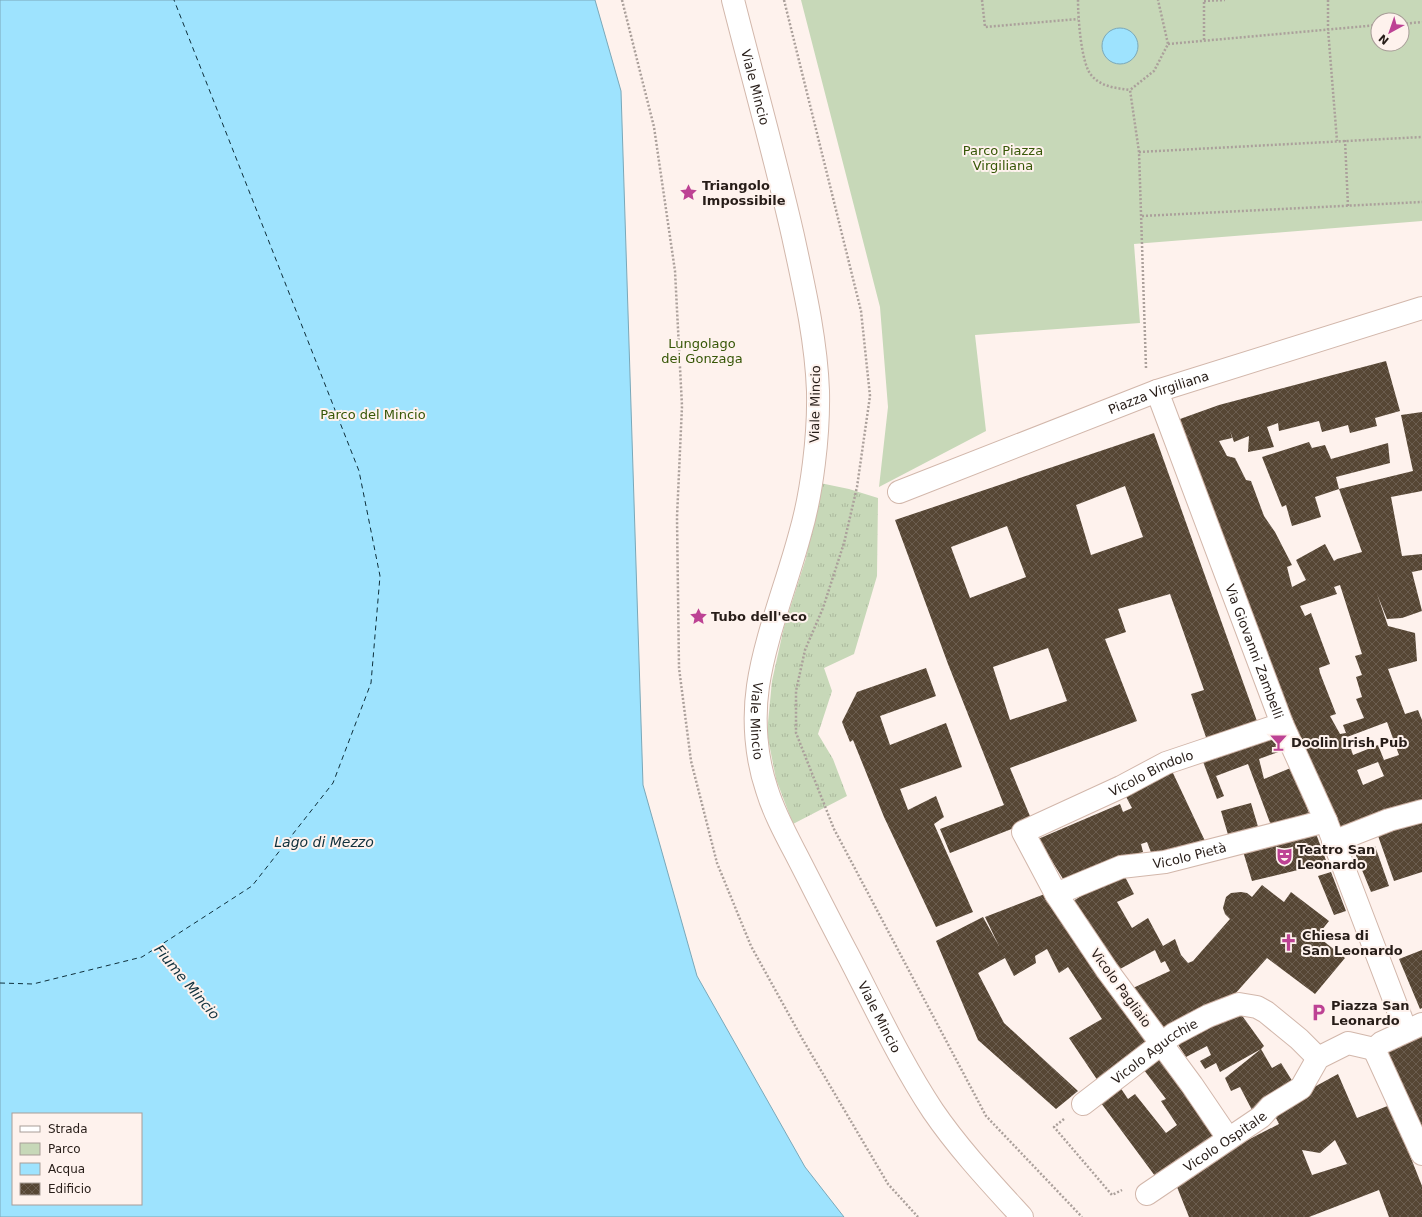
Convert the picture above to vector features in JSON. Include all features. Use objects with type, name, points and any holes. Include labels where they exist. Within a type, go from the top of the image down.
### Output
[{"type":"street","name":"Viale Mincio","points":[[734,0],[807,300],[815,351],[818,394],[813,463],[802,530],[767,648],[758,687],[756,731],[760,764],[767,792],[778,818],[826,914],[911,1074],[932,1109],[958,1145],[1022,1217]]},
{"type":"street","name":"Piazza Virgiliana","points":[[899,492],[1157,391],[1422,308]]},
{"type":"street","name":"Via Giovanni Zambelli","points":[[1157,391],[1282,724],[1326,821],[1368,931],[1415,1027]]},
{"type":"street","name":"Vicolo Bindolo","points":[[1023,832],[1120,787],[1166,763],[1282,724]]},
{"type":"street","points":[[1333,842],[1389,820],[1422,811]]},
{"type":"street","name":"Vicolo Pietà","points":[[1056,894],[1121,868],[1165,862],[1326,821]]},
{"type":"street","name":"Vicolo Pagliaio","points":[[1023,832],[1056,894],[1107,970],[1192,1085],[1228,1138]]},
{"type":"street","name":"Vicolo Agucchie","points":[[1083,1104],[1161,1044],[1201,1020],[1231,1006],[1239,1004],[1257,1007],[1299,1039],[1318,1058]]},
{"type":"street","points":[[1374,1049],[1381,1043],[1415,1027]]},
{"type":"street","points":[[1318,1058],[1348,1043],[1374,1049]]},
{"type":"street","points":[[1374,1049],[1422,1154]]},
{"type":"street","name":"Vicolo Ospitale","points":[[1147,1194],[1261,1117],[1270,1107],[1301,1088],[1318,1058]]},
{"type":"path","points":[[622,0],[654,127],[661,178]]},
{"type":"path","points":[[784,0],[861,311],[870,396],[857,487],[844,543],[823,608],[805,650],[796,691],[796,733],[834,829],[986,1116],[1082,1217]]},
{"type":"path","points":[[982,0],[985,27],[1078,19]]},
{"type":"path","points":[[1078,0],[1078,19],[1084,56],[1092,76],[1109,87],[1130,90],[1154,71],[1168,44],[1158,0]]},
{"type":"path","points":[[1204,40],[1204,1],[1225,0]]},
{"type":"path","points":[[1328,0],[1328,28],[1336,141]]},
{"type":"path","points":[[1410,23],[1422,22]]},
{"type":"path","points":[[1168,44],[1328,28],[1370,25]]},
{"type":"path","points":[[1130,90],[1139,152],[1146,376],[1157,391]]},
{"type":"path","points":[[1139,152],[1422,137]]},
{"type":"path","points":[[1345,140],[1348,206]]},
{"type":"path","points":[[1142,216],[1422,202]]},
{"type":"path","points":[[1083,1104],[1054,1127],[1112,1195],[1131,1186],[1147,1194]]},
{"type":"green space","name":"Parco Piazza Virgiliana","points":[[801,0],[1422,0],[1422,221],[1134,244],[1140,323],[975,335],[986,431],[879,487],[888,407],[880,307]]},
{"type":"green space","points":[[820,483],[849,489],[878,498],[877,576],[854,654],[824,668],[832,691],[818,734],[833,759],[847,796],[793,824],[776,779],[767,733],[772,681],[784,627],[806,558]]},
{"type":"water","name":"Lago di Mezzo","points":[[0,0],[595,0],[621,91],[643,785],[697,976],[805,1167],[844,1217],[0,1217]]},
{"type":"water","points":[[1124,28],[1133,33],[1137,39],[1137,53],[1133,59],[1124,64],[1116,64],[1107,59],[1103,53],[1102,42],[1107,33],[1113,29]]},
{"type":"building","points":[[1386,361],[1400,411],[1375,418],[1377,426],[1350,433],[1348,425],[1322,432],[1319,421],[1279,431],[1278,423],[1267,427],[1274,447],[1248,452],[1249,436],[1234,442],[1230,431],[1232,438],[1219,441],[1227,456],[1235,458],[1246,480],[1251,481],[1264,516],[1275,532],[1292,565],[1287,567],[1292,587],[1306,580],[1296,560],[1325,544],[1334,561],[1362,552],[1339,489],[1413,471],[1401,415],[1422,412],[1422,491],[1391,497],[1402,556],[1422,554],[1422,570],[1412,572],[1422,611],[1402,618],[1387,619],[1377,594],[1388,626],[1415,633],[1417,661],[1388,669],[1405,714],[1418,710],[1422,720],[1422,802],[1340,834],[1323,800],[1222,540],[1180,419],[1219,405]],"holes":[[[1340,585],[1362,654],[1355,656],[1362,675],[1356,677],[1362,697],[1356,699],[1364,718],[1343,725],[1346,733],[1340,734],[1330,716],[1336,714],[1319,668],[1330,664],[1311,613],[1305,616],[1300,606],[1337,594],[1334,587]],[[1387,722],[1399,755],[1384,760],[1378,745],[1353,755],[1347,737]],[[1378,762],[1384,776],[1363,785],[1357,770]]]},
{"type":"building","points":[[1154,433],[1258,724],[1208,743],[1191,694],[1204,690],[1170,594],[1118,609],[1126,632],[1105,639],[1137,721],[1010,768],[1032,821],[950,853],[940,829],[1004,805],[948,664],[895,520]],"holes":[[[1125,486],[1143,537],[1091,555],[1076,505]],[[1007,526],[1026,577],[970,598],[951,547]],[[1048,648],[1067,701],[1010,720],[993,667]]]},
{"type":"building","points":[[1309,442],[1312,448],[1325,445],[1331,459],[1388,443],[1390,463],[1336,477],[1339,489],[1315,497],[1321,517],[1292,526],[1286,505],[1282,507],[1262,457]]},
{"type":"building","points":[[926,668],[936,696],[880,716],[890,745],[946,723],[962,767],[900,789],[908,810],[936,796],[944,817],[934,824],[973,912],[936,927],[884,817],[853,740],[850,742],[842,722],[857,692]]},
{"type":"building","points":[[1276,731],[1284,750],[1259,759],[1264,779],[1293,767],[1309,813],[1272,828],[1248,764],[1216,776],[1224,796],[1217,799],[1202,759]]},
{"type":"building","points":[[1172,771],[1205,841],[1152,855],[1147,842],[1141,844],[1143,852],[1065,882],[1038,839],[1120,804],[1123,812],[1132,808],[1123,791]]},
{"type":"building","points":[[1251,803],[1259,830],[1229,838],[1221,811]]},
{"type":"building","points":[[1422,819],[1422,872],[1394,881],[1377,833]]},
{"type":"building","name":"Teatro San Leonardo","points":[[1315,831],[1327,863],[1252,881],[1242,848]]},
{"type":"building","points":[[1375,846],[1389,886],[1371,892],[1355,853]]},
{"type":"building","points":[[1331,872],[1346,911],[1334,915],[1318,876]]},
{"type":"building","points":[[1124,875],[1134,894],[1117,902],[1132,928],[1148,918],[1163,946],[1175,939],[1181,955],[1188,963],[1193,961],[1230,919],[1225,914],[1223,908],[1226,897],[1231,893],[1241,892],[1247,893],[1252,897],[1262,885],[1284,902],[1291,892],[1329,921],[1317,936],[1345,958],[1315,994],[1267,958],[1234,995],[1163,1035],[1133,988],[1170,971],[1165,961],[1161,963],[1155,950],[1120,969],[1073,901],[1101,884]]},
{"type":"building","points":[[1050,892],[1150,1044],[1098,1081],[1069,1038],[1102,1019],[1068,967],[1059,973],[1047,949],[1035,956],[1036,963],[1014,976],[1005,958],[978,973],[1004,1023],[1078,1091],[1056,1109],[978,1040],[936,941],[983,917],[999,946],[985,917]]},
{"type":"building","points":[[1422,950],[1422,1008],[1420,1009],[1399,959]]},
{"type":"building","points":[[1238,1010],[1264,1046],[1261,1049],[1220,1072],[1216,1063],[1205,1069],[1200,1061],[1211,1055],[1207,1046],[1186,1057],[1175,1040]]},
{"type":"building","points":[[1422,1031],[1422,1128],[1385,1048]]},
{"type":"building","points":[[1261,1049],[1272,1068],[1281,1063],[1296,1087],[1253,1112],[1240,1087],[1231,1091],[1225,1078]]},
{"type":"building","points":[[1164,1055],[1216,1136],[1158,1180],[1101,1103],[1120,1087],[1128,1099],[1135,1094],[1166,1133],[1177,1125],[1161,1101],[1166,1099],[1144,1070]]},
{"type":"building","points":[[1338,1074],[1357,1118],[1390,1105],[1422,1186],[1422,1217],[1389,1217],[1379,1190],[1309,1217],[1189,1217],[1175,1182],[1207,1161],[1279,1124],[1272,1110]],"holes":[[[1335,1140],[1347,1164],[1312,1175],[1302,1150],[1320,1153]]]},
{"type":"ferry route","points":[[0,983],[33,984],[142,957],[252,886],[333,783],[371,683],[380,576],[359,471],[174,0]]},
{"type":"place","name":"Triangolo Impossibile","points":[[689,192]]},
{"type":"place","name":"Tubo dell'eco","points":[[698,616]]},
{"type":"place","name":"Doolin Irish Pub","points":[[1278,742]]},
{"type":"place","name":"Teatro San Leonardo","points":[[1284,856]]},
{"type":"place","name":"Chiesa di San Leonardo","points":[[1289,942]]},
{"type":"place","name":"Piazza San Leonardo","points":[[1318,1012]]},
{"type":"park label","name":"Lungolago dei Gonzaga","points":[[702,350]]},
{"type":"park label","name":"Parco del Mincio","points":[[373,414]]},
{"type":"water label","name":"Fiume Mincio","points":[[187,982]]}]
